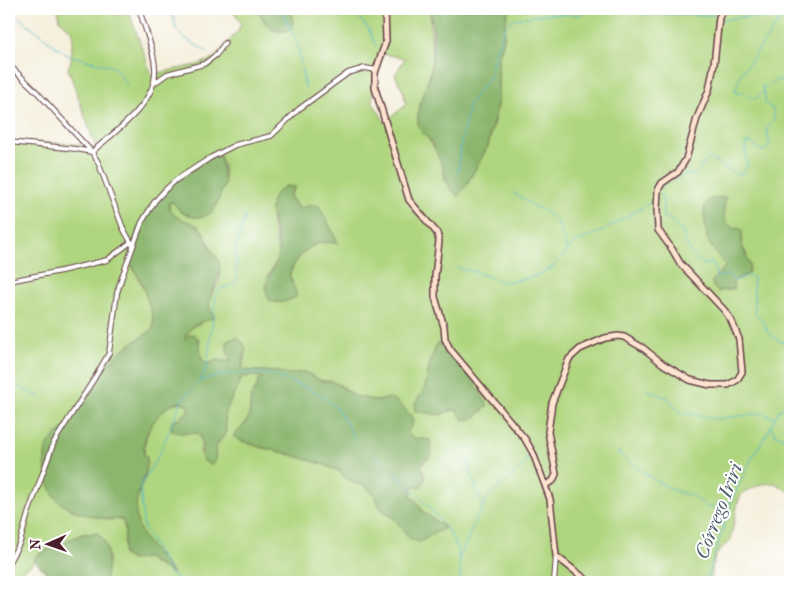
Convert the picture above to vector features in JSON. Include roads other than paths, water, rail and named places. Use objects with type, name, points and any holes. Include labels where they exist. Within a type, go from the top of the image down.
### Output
[{"type":"street","points":[[92,152],[145,102],[153,84],[155,69],[139,9]]},
{"type":"street","points":[[385,9],[386,41],[376,70],[375,88],[409,200],[437,233],[439,241],[435,297],[444,327],[445,339],[450,348],[525,439],[533,453],[545,485],[552,512],[556,556],[554,582]]},
{"type":"street","points":[[545,485],[553,481],[556,474],[548,432],[552,404],[569,359],[580,349],[606,338],[624,337],[690,380],[710,386],[728,385],[737,380],[742,372],[739,339],[732,320],[680,263],[658,230],[657,209],[658,190],[662,183],[678,172],[686,159],[697,118],[709,90],[714,64],[718,17],[724,10],[730,9]]},
{"type":"street","points":[[153,84],[167,74],[204,64],[216,55],[225,43]]},
{"type":"street","points":[[9,65],[35,90],[92,152],[98,162],[123,228],[132,244]]},
{"type":"street","points":[[9,562],[20,542],[54,442],[109,353],[117,293],[132,244],[142,222],[155,201],[165,190],[193,168],[235,146],[271,136],[310,100],[348,73],[365,68],[376,70]]},
{"type":"street","points":[[155,69],[167,74]]},
{"type":"street","points":[[9,142],[76,148],[92,152]]},
{"type":"street","points":[[9,281],[107,260],[132,244]]},
{"type":"street","points":[[556,556],[588,582]]},
{"type":"waterway","points":[[171,9],[177,31],[207,52]]},
{"type":"waterway","points":[[281,9],[298,46],[305,88]]},
{"type":"waterway","points":[[353,9],[369,30],[376,46]]},
{"type":"waterway","points":[[458,173],[461,142],[469,104],[490,76],[493,60],[505,27],[513,19],[546,14],[578,15],[595,9],[646,14],[719,16]]},
{"type":"waterway","points":[[743,17],[745,9]]},
{"type":"waterway","points":[[762,93],[755,99],[735,92],[741,74],[788,9]]},
{"type":"waterway","points":[[9,10],[67,55],[114,67],[127,85]]},
{"type":"waterway","points":[[721,19],[745,17],[780,19]]},
{"type":"waterway","name":"Córrego Iriri","points":[[661,188],[680,176],[694,176],[709,158],[738,175],[741,174],[747,165],[746,143],[753,144],[761,151],[770,145],[766,129],[774,121],[773,109],[765,103],[762,87],[769,86],[774,81],[790,78]]},
{"type":"waterway","points":[[513,193],[552,217],[564,239],[565,247],[568,249]]},
{"type":"waterway","name":"Córrego Iriri","points":[[660,194],[663,199],[663,218],[670,219],[677,228],[683,231],[687,246],[697,259],[705,265],[710,262],[713,263],[717,277],[728,275],[734,281],[746,276],[753,277],[755,313],[764,323],[767,331],[776,339],[790,345]]},
{"type":"waterway","points":[[457,268],[473,271],[503,282],[536,276],[553,267],[574,243],[604,230],[656,199]]},
{"type":"waterway","points":[[181,582],[170,573],[144,529],[140,487],[160,453],[182,399],[201,380],[207,365],[216,294],[220,289],[235,284],[237,277],[236,250],[245,216]]},
{"type":"waterway","points":[[202,380],[229,374],[257,373],[275,376],[301,386],[320,395],[333,405],[356,441]]},
{"type":"waterway","points":[[9,382],[41,398]]},
{"type":"waterway","points":[[647,390],[668,398],[681,412],[717,419],[762,413],[774,418]]},
{"type":"waterway","name":"Córrego Iriri","points":[[706,582],[733,497],[779,410],[786,408],[790,400]]},
{"type":"waterway","points":[[771,427],[776,435],[783,437],[790,454]]},
{"type":"waterway","points":[[459,559],[475,521],[488,497],[526,463],[529,452]]},
{"type":"waterway","points":[[618,452],[652,479],[676,491],[694,497],[706,507],[713,507],[717,503],[731,502]]},
{"type":"waterway","points":[[372,454],[407,484],[444,526],[457,548],[461,582]]},
{"type":"waterway","points":[[466,456],[473,481],[483,505]]}]
